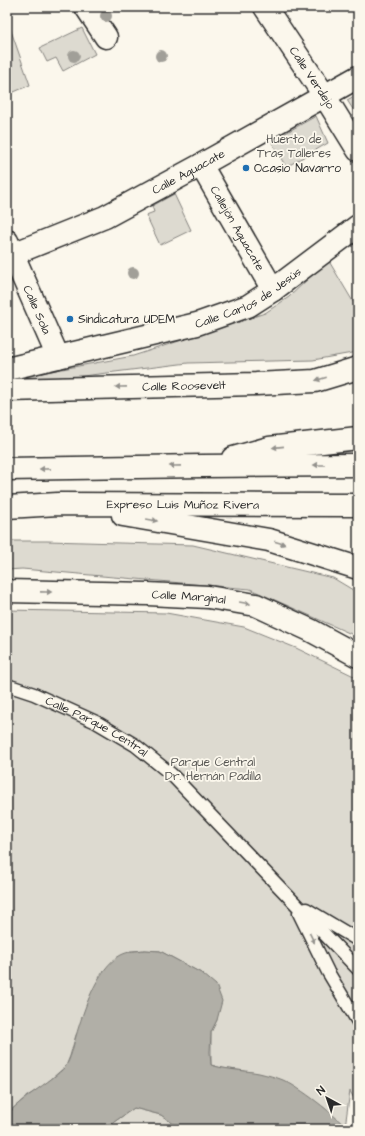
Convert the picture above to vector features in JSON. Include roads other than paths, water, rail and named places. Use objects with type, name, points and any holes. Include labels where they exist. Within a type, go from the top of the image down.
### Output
[{"type":"main road","points":[[86,7],[106,37]]},
{"type":"main road","name":"Calle Verdejo","points":[[265,7],[324,95],[358,150]]},
{"type":"main road","name":"Calle Aguacate","points":[[10,247],[105,217],[201,165],[324,95],[358,78]]},
{"type":"main road","name":"Callejón Aguacate","points":[[201,165],[273,290]]},
{"type":"main road","name":"Calle Carlos de Jesús","points":[[7,369],[196,324],[248,306],[273,290],[358,226]]},
{"type":"main road","name":"Calle Sola","points":[[10,247],[58,357]]},
{"type":"main road","name":"Calle Roosevelt","points":[[7,390],[256,384],[315,381],[358,368]]},
{"type":"main road","points":[[202,466],[269,448],[358,438]]},
{"type":"main road","points":[[7,469],[358,465]]},
{"type":"main road","points":[[58,504],[269,540],[358,568]]},
{"type":"main road","name":"Expreso Luis Muñoz Rivera","points":[[7,507],[58,504],[358,505]]},
{"type":"main road","name":"Calle Marginal","points":[[7,591],[148,594],[208,597],[256,605],[310,630],[358,656]]},
{"type":"lane","name":"Calle Parque Central","points":[[7,685],[34,694],[96,722],[135,745],[171,774],[358,969]]},
{"type":"lane","name":"Calle Parque Central","points":[[294,903],[358,940]]},
{"type":"lane","name":"Calle Parque Central","points":[[294,903],[328,972],[358,1022]]},
{"type":"place","name":"Ocasio Navarro","points":[[246,168]]},
{"type":"place","name":"Sindicatura UDEM","points":[[70,319]]},
{"type":"park label","name":"Huerto de Tras Talleres","points":[[294,146]]},
{"type":"park label","name":"Parque Central Dr. Hernán Padilla","points":[[213,769]]}]
